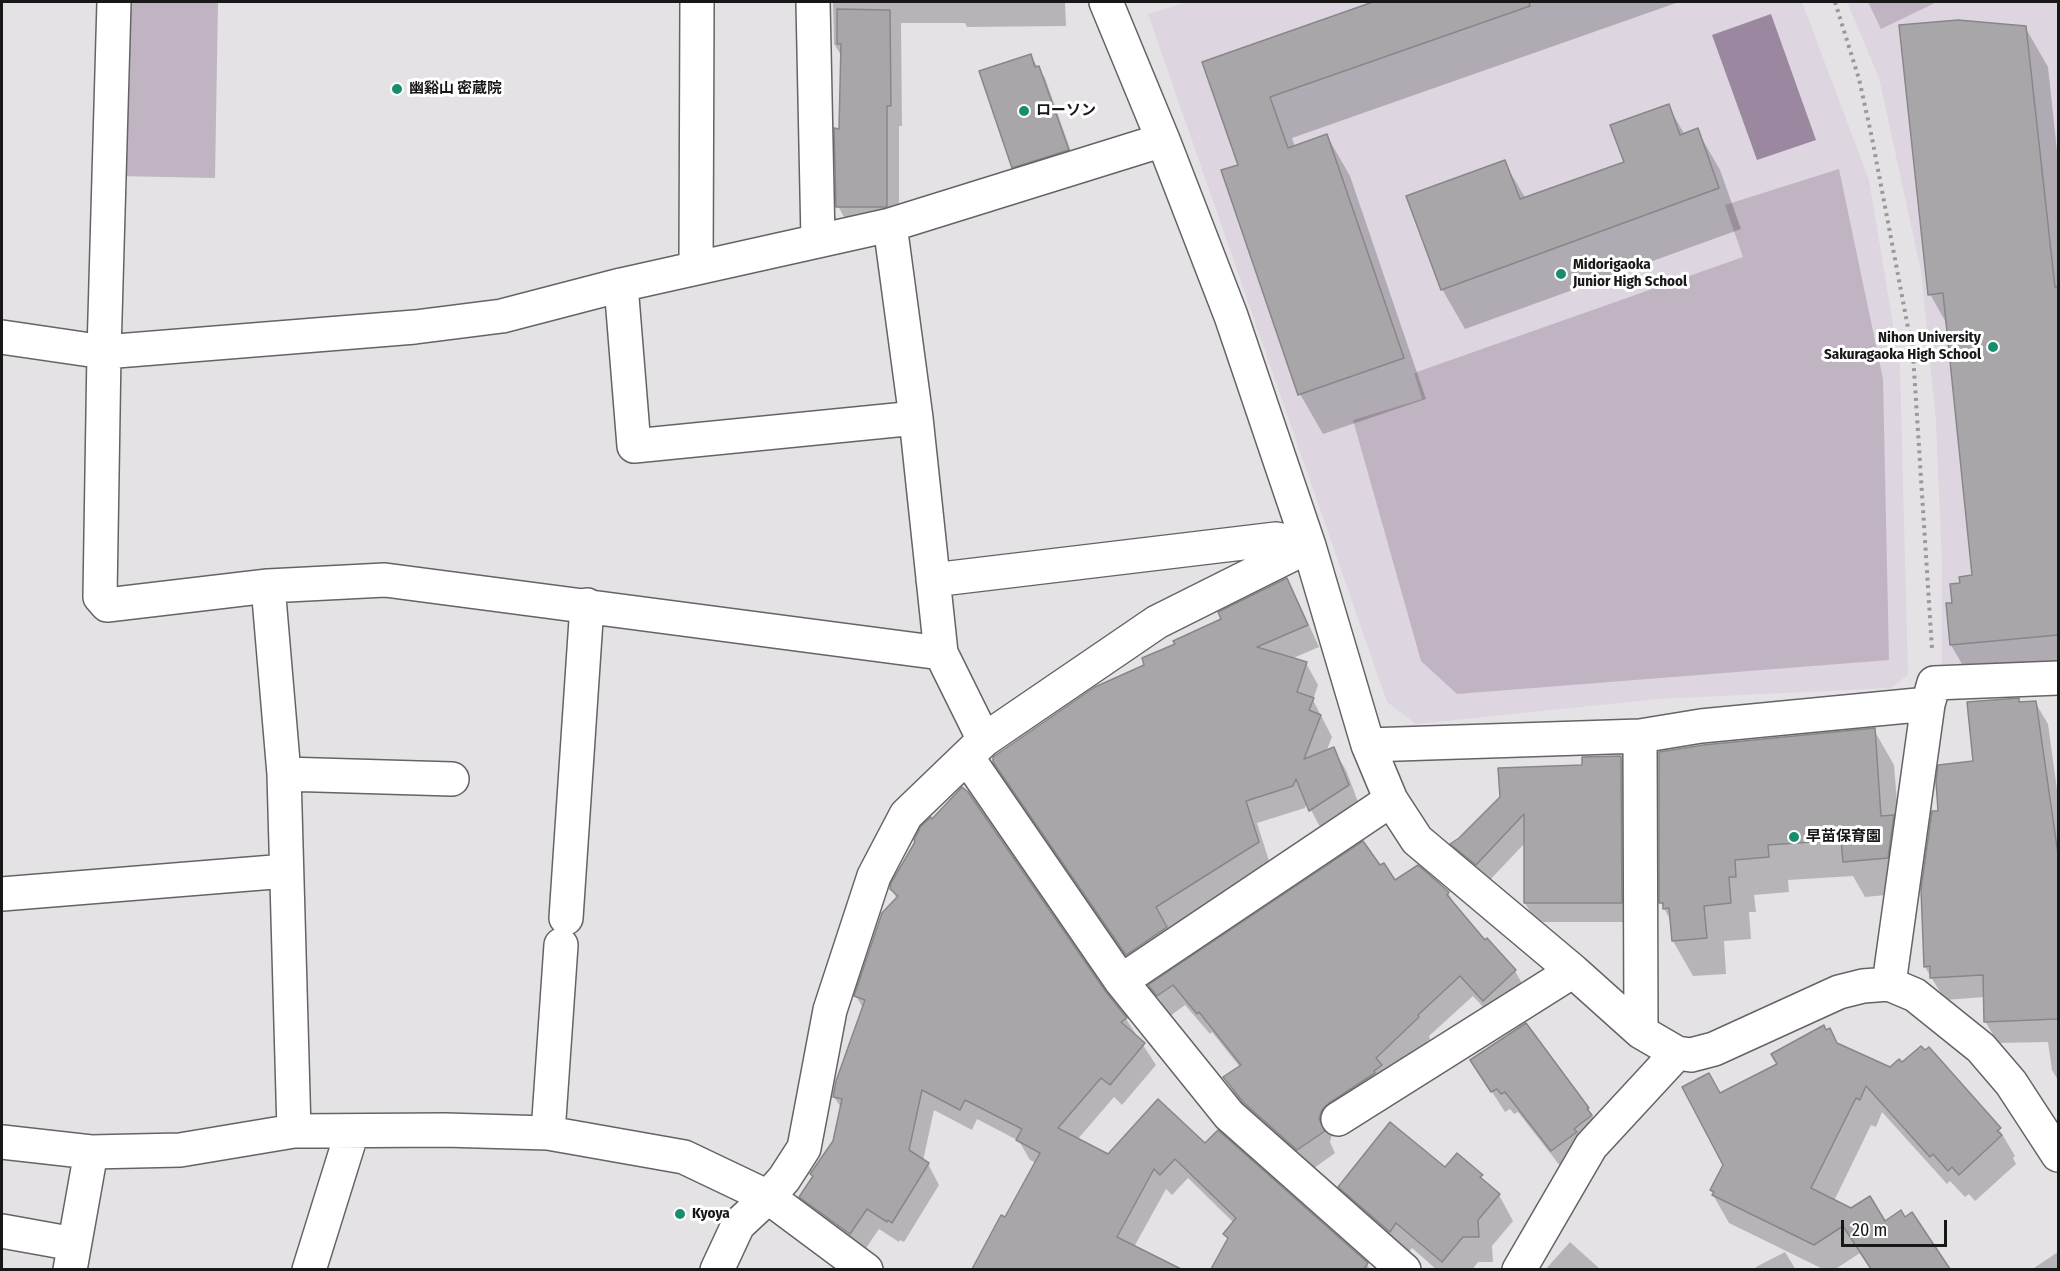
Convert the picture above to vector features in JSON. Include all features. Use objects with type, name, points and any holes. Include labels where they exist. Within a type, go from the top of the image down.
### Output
[{"type":"street","points":[[114,2],[100,597],[107,604],[268,586],[384,580],[941,653]]},
{"type":"street","points":[[696,268],[697,2]]},
{"type":"street","points":[[813,2],[818,240]]},
{"type":"street","points":[[1112,3],[1231,316],[1310,546],[1368,745],[1391,800],[1417,840],[1573,970],[1641,1032],[1677,1053],[1691,1055],[1714,1049],[1839,992],[1863,986],[1889,984],[1915,995],[1981,1048],[2011,1083],[2056,1147]]},
{"type":"street","points":[[2,337],[104,352],[414,327],[502,316],[621,285],[890,225],[1163,140]]},
{"type":"street","points":[[890,225],[916,418],[941,653],[975,748],[1121,981],[1229,1115],[1404,1269]]},
{"type":"street","points":[[621,285],[634,446],[916,418]]},
{"type":"street","points":[[933,580],[1276,539],[1310,546]]},
{"type":"street","points":[[717,1269],[738,1225],[784,1179],[804,1148],[830,1010],[874,876],[906,815],[975,748],[1157,622],[1310,546]]},
{"type":"street","points":[[268,586],[284,774],[294,1131]]},
{"type":"street","points":[[548,1133],[587,605]]},
{"type":"street","points":[[1368,745],[1640,736],[2058,678]]},
{"type":"street","points":[[1889,984],[1931,694]]},
{"type":"street","points":[[1640,736],[1641,1032]]},
{"type":"street","points":[[284,774],[452,779]]},
{"type":"street","points":[[1121,981],[1391,800]]},
{"type":"street","points":[[2,894],[286,872]]},
{"type":"street","points":[[1338,1119],[1573,970]]},
{"type":"street","points":[[1519,1269],[1591,1146],[1677,1053]]},
{"type":"street","points":[[2,1142],[91,1152],[180,1150],[294,1131],[444,1130],[548,1133],[684,1157],[768,1197],[866,1269]]},
{"type":"street","points":[[309,1269],[352,1132]]},
{"type":"street","points":[[2,1230],[72,1257],[91,1152]]},
{"type":"path","points":[[1835,2],[1859,79],[1913,354],[1931,694]]},
{"type":"shaded area","points":[[121,2],[218,2],[215,178],[116,176]]},
{"type":"shaded area","name":"Midorigaoka Junior High School","points":[[1187,2],[1802,2],[1869,180],[1900,367],[1908,675],[1891,688],[1658,699],[1416,724],[1387,702],[1148,14]]},
{"type":"shaded area","name":"Nihon University Sakuragaoka High School","points":[[1847,2],[2058,2],[2058,660],[2047,663],[1942,664],[1942,565],[1936,422],[1921,271],[1879,78]]},
{"type":"shaded area","points":[[1868,2],[1937,2],[1881,29]]},
{"type":"shaded area","points":[[1771,14],[1816,140],[1757,160],[1712,35]]},
{"type":"shaded area","points":[[1839,169],[1883,379],[1889,660],[1457,694],[1421,661],[1353,420],[1422,399],[1414,373],[1743,257],[1725,205]]},
{"type":"building","points":[[1373,2],[1529,2],[1530,6],[1270,97],[1288,148],[1327,134],[1404,358],[1298,395],[1221,170],[1238,165],[1202,62]]},
{"type":"building","points":[[837,9],[890,10],[891,106],[887,106],[887,206],[885,207],[836,207],[834,128],[839,129],[841,44],[837,44]]},
{"type":"building","name":"Nihon University Sakuragaoka High School","points":[[1958,20],[2026,26],[2055,287],[2058,287],[2058,635],[1950,645],[1946,603],[1952,603],[1950,584],[1960,583],[1959,577],[1972,575],[1943,293],[1928,295],[1899,25]]},
{"type":"building","name":"ローソン","points":[[1031,54],[1035,67],[1039,66],[1069,150],[1012,168],[979,71]]},
{"type":"building","points":[[1669,104],[1680,135],[1698,128],[1719,188],[1441,290],[1406,196],[1505,160],[1520,199],[1624,162],[1610,125]]},
{"type":"building","points":[[1287,578],[1308,625],[1257,647],[1307,662],[1297,692],[1314,698],[1309,710],[1321,715],[1304,759],[1334,747],[1349,785],[1309,811],[1296,779],[1293,786],[1246,801],[1259,842],[1156,907],[1167,927],[1126,955],[993,762],[993,757],[1095,687],[1144,665],[1142,658],[1175,644],[1173,641],[1221,619],[1218,612]]},
{"type":"building","points":[[2019,698],[2019,702],[2036,701],[2058,854],[2058,1019],[1984,1022],[1983,975],[1930,978],[1930,966],[1924,967],[1921,889],[1932,811],[1938,811],[1936,781],[1938,765],[1973,761],[1967,702]]},
{"type":"building","points":[[1875,728],[1881,816],[1894,815],[1888,858],[1843,862],[1841,840],[1768,845],[1769,857],[1735,860],[1736,877],[1729,877],[1731,903],[1704,906],[1707,938],[1672,941],[1669,908],[1663,909],[1663,903],[1659,903],[1659,752],[1703,745]]},
{"type":"building","points":[[1621,756],[1622,903],[1524,903],[1524,814],[1476,865],[1450,844],[1500,797],[1498,768],[1582,765],[1582,757]]},
{"type":"building","points":[[962,787],[968,792],[1106,992],[1127,1018],[1121,1022],[1145,1043],[1110,1085],[1101,1078],[1058,1128],[1108,1154],[1158,1099],[1205,1143],[1218,1130],[1368,1263],[1364,1269],[1211,1269],[1228,1238],[1223,1234],[1236,1218],[1175,1159],[1160,1175],[1154,1169],[1117,1237],[1181,1269],[972,1269],[1001,1215],[1005,1217],[1040,1153],[1016,1140],[1022,1129],[965,1100],[960,1110],[922,1090],[909,1150],[929,1163],[892,1223],[867,1209],[850,1234],[799,1197],[813,1176],[810,1174],[833,1141],[842,1099],[833,1097],[836,1081],[865,1000],[854,996],[882,913],[898,896],[890,889],[891,883],[915,842],[921,826],[931,817],[932,819]]},
{"type":"building","points":[[1363,841],[1380,865],[1384,863],[1395,880],[1418,865],[1449,892],[1447,895],[1485,940],[1487,938],[1516,970],[1483,1001],[1460,976],[1376,1058],[1382,1065],[1374,1071],[1375,1073],[1322,1110],[1319,1119],[1325,1131],[1297,1150],[1243,1102],[1223,1077],[1241,1065],[1199,1012],[1197,1014],[1173,985],[1157,996],[1148,985]]},
{"type":"building","points":[[1526,1023],[1592,1115],[1574,1129],[1577,1132],[1551,1151],[1505,1092],[1501,1094],[1497,1089],[1491,1092],[1470,1060]]},
{"type":"building","points":[[1824,1025],[1826,1030],[1830,1028],[1837,1043],[1890,1067],[1899,1059],[1902,1062],[1921,1046],[1925,1050],[1929,1047],[2001,1128],[1997,1131],[2002,1135],[1959,1175],[1952,1167],[1948,1171],[1933,1154],[1930,1157],[1866,1086],[1860,1100],[1856,1098],[1811,1188],[1851,1208],[1870,1196],[1885,1221],[1901,1210],[1905,1217],[1912,1212],[1950,1269],[1871,1269],[1843,1226],[1814,1245],[1712,1195],[1714,1192],[1710,1190],[1723,1165],[1682,1087],[1709,1073],[1720,1093],[1777,1064],[1771,1054]]},
{"type":"building","points":[[1390,1122],[1445,1167],[1457,1153],[1483,1175],[1480,1177],[1500,1194],[1478,1220],[1479,1237],[1463,1237],[1442,1262],[1396,1223],[1390,1232],[1338,1187]]},
{"type":"place","name":"幽谿山 密蔵院","points":[[397,89]]},
{"type":"place","name":"ローソン","points":[[1024,111]]},
{"type":"place","name":"Midorigaoka Junior High School","points":[[1561,274]]},
{"type":"place","name":"Nihon University Sakuragaoka High School","points":[[1993,347]]},
{"type":"place","name":"早苗保育園","points":[[1794,837]]},
{"type":"place","name":"Kyoya","points":[[680,1214]]}]
